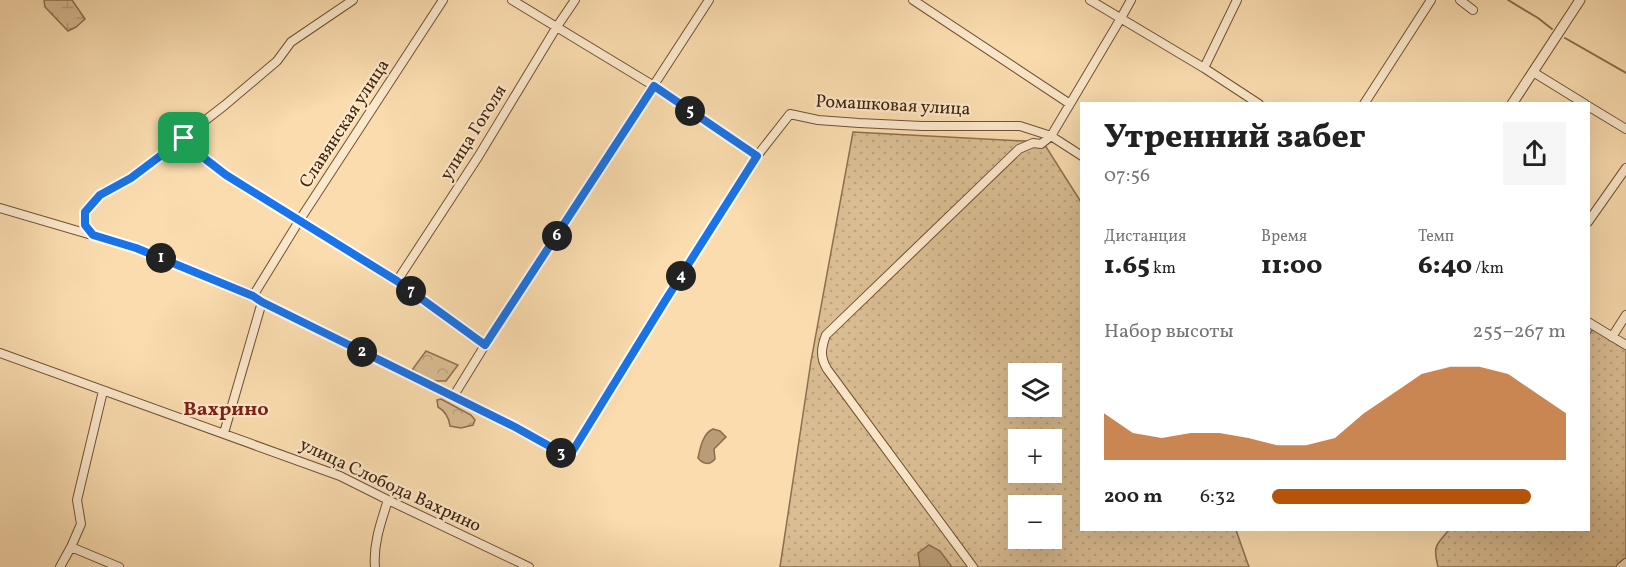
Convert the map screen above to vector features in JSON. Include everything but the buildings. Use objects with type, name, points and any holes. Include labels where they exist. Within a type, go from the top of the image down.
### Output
[{"type":"street","points":[[93,235],[85,225],[85,212],[100,195],[131,178],[184,138],[277,62],[291,42],[353,0]]},
{"type":"street","name":"Славянская улица","points":[[253,296],[443,0]]},
{"type":"street","points":[[0,207],[136,248],[253,296],[515,427],[569,457],[757,156],[654,86],[512,0]]},
{"type":"street","name":"улица Гоголя","points":[[397,281],[478,158],[575,0]]},
{"type":"street","points":[[453,398],[709,0]]},
{"type":"street","points":[[913,0],[1070,104]]},
{"type":"street","points":[[1090,0],[1256,102]]},
{"type":"street","points":[[973,567],[827,369],[821,355],[822,344],[826,335],[1019,149],[1033,143],[1041,144],[1051,136],[1131,0]]},
{"type":"street","points":[[1204,68],[1237,0]]},
{"type":"street","points":[[1365,102],[1431,0]]},
{"type":"street","points":[[1460,0],[1473,10]]},
{"type":"street","points":[[1513,102],[1580,0]]},
{"type":"street","points":[[1533,72],[1582,102]]},
{"type":"street","points":[[1590,107],[1626,129]]},
{"type":"street","name":"Ромашковая улица","points":[[757,156],[790,114],[818,120],[869,124],[1020,126],[1051,136],[1080,155]]},
{"type":"street","points":[[184,138],[226,175],[397,281],[485,345]]},
{"type":"street","points":[[1590,219],[1626,168]]},
{"type":"street","points":[[224,433],[262,302]]},
{"type":"street","points":[[1612,337],[1626,315]]},
{"type":"street","points":[[1590,323],[1626,345]]},
{"type":"street","name":"улица Слобода Вахрино","points":[[0,353],[340,476],[529,567]]},
{"type":"street","points":[[60,567],[81,524],[77,500],[103,391]]},
{"type":"street","points":[[375,567],[377,534],[388,500]]},
{"type":"street","points":[[71,548],[119,567]]},
{"type":"street","points":[[1621,567],[1626,563]]},
{"type":"green space","points":[[45,0],[72,0],[85,19],[68,31],[45,7]]},
{"type":"green space","points":[[853,132],[1043,142],[1080,200],[1080,531],[1236,531],[1249,567],[780,567],[811,361]]},
{"type":"green space","points":[[1596,324],[1626,343],[1626,567],[1438,567],[1436,547],[1448,531],[1590,531],[1590,333]]},
{"type":"green space","points":[[426,351],[458,365],[446,381],[428,381],[412,370]]},
{"type":"green space","points":[[441,399],[471,415],[475,420],[473,425],[461,428],[450,426],[446,415],[438,407],[437,400]]},
{"type":"shaded area","points":[[713,429],[720,431],[726,437],[714,449],[715,459],[711,463],[702,462],[698,458],[701,445],[704,437]]},
{"type":"shaded area","points":[[929,545],[940,551],[952,567],[920,567],[918,553]]},
{"type":"waterway","points":[[1508,0],[1552,29]]},
{"type":"waterway","points":[[1565,38],[1626,73]]},
{"type":"district","name":"Вахрино","points":[[226,410]]},
{"type":"route","points":[[654,86],[757,156],[569,457],[515,427],[253,296],[136,248],[93,235],[85,225],[85,212],[100,195],[131,178],[184,138],[226,175],[397,281],[485,345],[654,86]]}]
